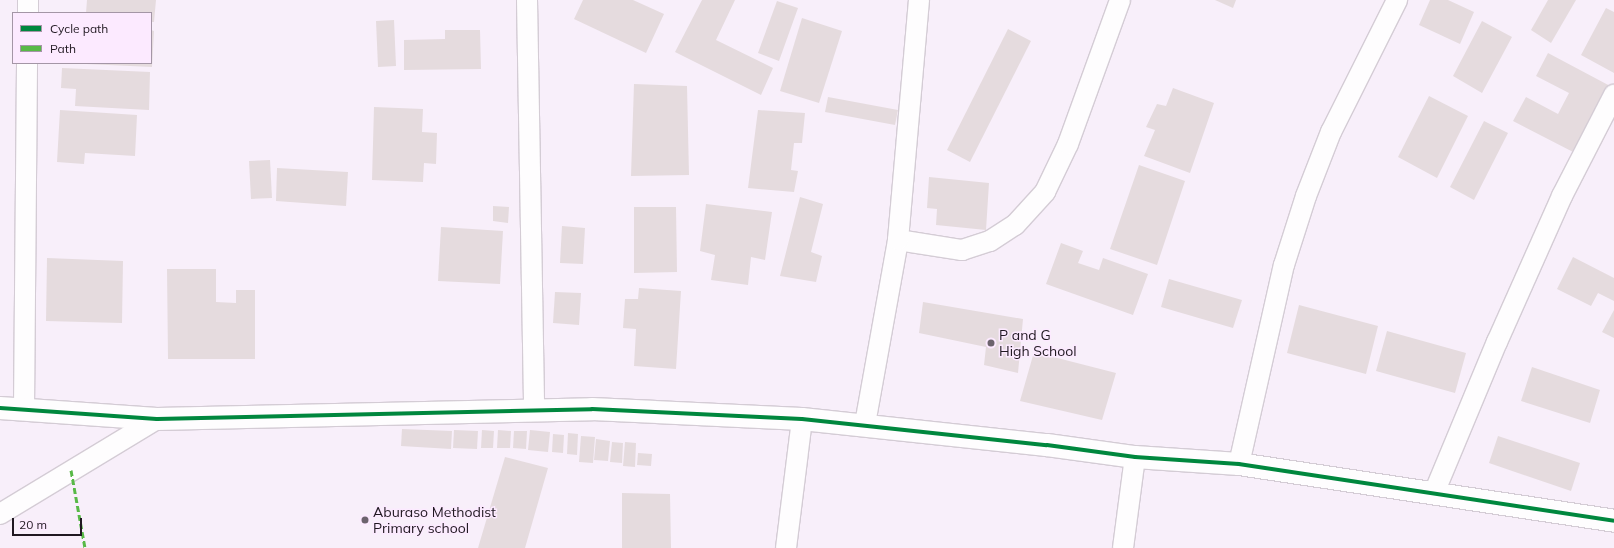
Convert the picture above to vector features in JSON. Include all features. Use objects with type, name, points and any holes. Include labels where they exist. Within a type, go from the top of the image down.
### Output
[{"type":"street","points":[[28,0],[28,12]]},
{"type":"street","points":[[527,0],[534,411]]},
{"type":"street","points":[[865,424],[898,240],[920,0]]},
{"type":"street","points":[[898,240],[962,250],[990,240],[1015,225],[1045,192],[1068,144],[1120,0]]},
{"type":"street","points":[[1238,464],[1284,265],[1306,196],[1332,132],[1397,0]]},
{"type":"street","points":[[24,409],[27,64]]},
{"type":"street","points":[[1434,493],[1497,342],[1562,196],[1614,95]]},
{"type":"street","points":[[0,408],[157,419],[592,409],[802,419],[865,424],[1135,457],[1238,464],[1614,521]]},
{"type":"street","points":[[0,514],[157,419]]},
{"type":"street","points":[[786,548],[802,419]]},
{"type":"street","points":[[1123,548],[1135,457]]},
{"type":"building","points":[[87,0],[156,0],[154,22],[152,22],[152,12],[86,12]]},
{"type":"building","points":[[583,0],[633,0],[664,14],[646,53],[574,19]]},
{"type":"building","points":[[702,0],[735,0],[716,40],[773,68],[761,95],[675,52]]},
{"type":"building","points":[[1215,0],[1236,0],[1233,8]]},
{"type":"building","points":[[1430,0],[1448,0],[1474,12],[1460,44],[1419,25]]},
{"type":"building","points":[[1548,0],[1576,0],[1551,43],[1531,30]]},
{"type":"building","points":[[777,1],[798,8],[779,61],[758,53]]},
{"type":"building","points":[[1606,8],[1614,12],[1614,73],[1581,55]]},
{"type":"building","points":[[802,18],[842,31],[819,103],[780,91]]},
{"type":"building","points":[[394,20],[396,66],[378,67],[376,21]]},
{"type":"building","points":[[1482,21],[1512,37],[1482,93],[1453,76]]},
{"type":"building","points":[[1008,29],[1031,41],[970,162],[947,150]]},
{"type":"building","points":[[152,30],[154,31],[152,67],[86,64],[152,64]]},
{"type":"building","points":[[445,30],[480,30],[481,69],[404,70],[404,40],[445,39]]},
{"type":"building","points":[[1548,53],[1612,87],[1577,154],[1513,121],[1526,97],[1558,114],[1569,93],[1536,76]]},
{"type":"building","points":[[62,68],[150,72],[149,110],[75,106],[76,89],[61,88]]},
{"type":"building","points":[[634,84],[687,86],[689,175],[631,176]]},
{"type":"building","points":[[1173,88],[1214,103],[1190,173],[1144,156],[1155,130],[1146,127],[1157,104],[1166,106]]},
{"type":"building","points":[[1429,96],[1468,116],[1437,178],[1398,157]]},
{"type":"building","points":[[828,97],[898,110],[895,125],[825,112]]},
{"type":"building","points":[[374,107],[423,109],[422,132],[437,133],[436,164],[424,163],[423,182],[372,180]]},
{"type":"building","points":[[60,110],[137,115],[135,156],[85,153],[84,164],[57,162]]},
{"type":"building","points":[[758,110],[805,113],[802,143],[794,143],[791,170],[798,171],[794,192],[748,188]]},
{"type":"building","points":[[1484,121],[1508,133],[1474,200],[1450,187]]},
{"type":"building","points":[[270,160],[272,198],[251,199],[249,161]]},
{"type":"building","points":[[1139,165],[1185,181],[1157,265],[1110,249]]},
{"type":"building","points":[[277,168],[348,172],[346,206],[276,201]]},
{"type":"building","points":[[929,177],[989,183],[986,230],[936,225],[937,209],[927,208]]},
{"type":"building","points":[[800,197],[823,204],[811,252],[822,256],[816,282],[780,276]]},
{"type":"building","points":[[706,204],[772,212],[765,260],[751,257],[748,285],[711,280],[715,255],[700,251]]},
{"type":"building","points":[[493,206],[509,207],[508,223],[493,221]]},
{"type":"building","points":[[634,207],[676,207],[677,272],[634,273]]},
{"type":"building","points":[[562,226],[585,228],[583,264],[560,263]]},
{"type":"building","points":[[441,227],[503,231],[500,284],[438,281]]},
{"type":"building","points":[[1061,243],[1083,251],[1078,263],[1099,270],[1103,258],[1148,274],[1133,315],[1046,284]]},
{"type":"building","points":[[1573,257],[1614,278],[1614,301],[1598,293],[1591,306],[1557,289]]},
{"type":"building","points":[[47,258],[123,261],[122,323],[46,321]]},
{"type":"building","points":[[167,269],[216,269],[216,302],[236,303],[236,290],[255,290],[255,359],[168,359]]},
{"type":"building","points":[[1169,279],[1242,300],[1233,328],[1161,307]]},
{"type":"building","points":[[639,288],[681,291],[676,369],[634,366],[636,329],[623,328],[625,299],[638,299]]},
{"type":"building","points":[[555,292],[581,293],[579,325],[553,323]]},
{"type":"building","points":[[923,302],[1023,319],[1018,373],[984,365],[986,347],[919,333]]},
{"type":"building","points":[[1299,305],[1378,326],[1366,374],[1287,353]]},
{"type":"building","points":[[1614,310],[1614,338],[1602,332]]},
{"type":"building","points":[[1387,331],[1466,353],[1455,393],[1376,371]]},
{"type":"building","points":[[1034,352],[1116,373],[1102,420],[1020,401]]},
{"type":"building","points":[[1532,367],[1600,390],[1590,423],[1521,401]]},
{"type":"building","points":[[402,429],[452,431],[451,449],[401,446]]},
{"type":"building","points":[[454,430],[478,431],[477,449],[453,448]]},
{"type":"building","points":[[482,430],[494,431],[493,448],[481,448]]},
{"type":"building","points":[[498,430],[511,431],[510,448],[497,448]]},
{"type":"building","points":[[530,430],[550,432],[548,452],[528,450]]},
{"type":"building","points":[[514,431],[527,431],[526,449],[513,448]]},
{"type":"building","points":[[568,433],[578,434],[577,455],[567,454]]},
{"type":"building","points":[[553,434],[564,435],[563,453],[552,452]]},
{"type":"building","points":[[581,436],[595,437],[593,463],[579,462]]},
{"type":"building","points":[[1498,436],[1580,463],[1571,491],[1489,463]]},
{"type":"building","points":[[596,439],[610,441],[608,461],[594,460]]},
{"type":"building","points":[[612,442],[623,443],[622,463],[610,462]]},
{"type":"building","points":[[625,442],[636,443],[635,467],[623,466]]},
{"type":"building","points":[[638,453],[652,454],[651,466],[637,465]]},
{"type":"building","points":[[505,457],[548,468],[525,548],[478,548]]},
{"type":"building","points":[[622,493],[670,494],[671,548],[622,548]]},
{"type":"marked path","points":[[71,470],[85,548]]},
{"type":"cycle path","points":[[0,408],[157,419],[592,409],[802,419],[1047,445],[1135,457],[1239,464],[1614,521]]},
{"type":"place","name":"P and G High School","points":[[991,343]]},
{"type":"place","name":"Aburaso Methodist Primary school","points":[[365,520]]}]
